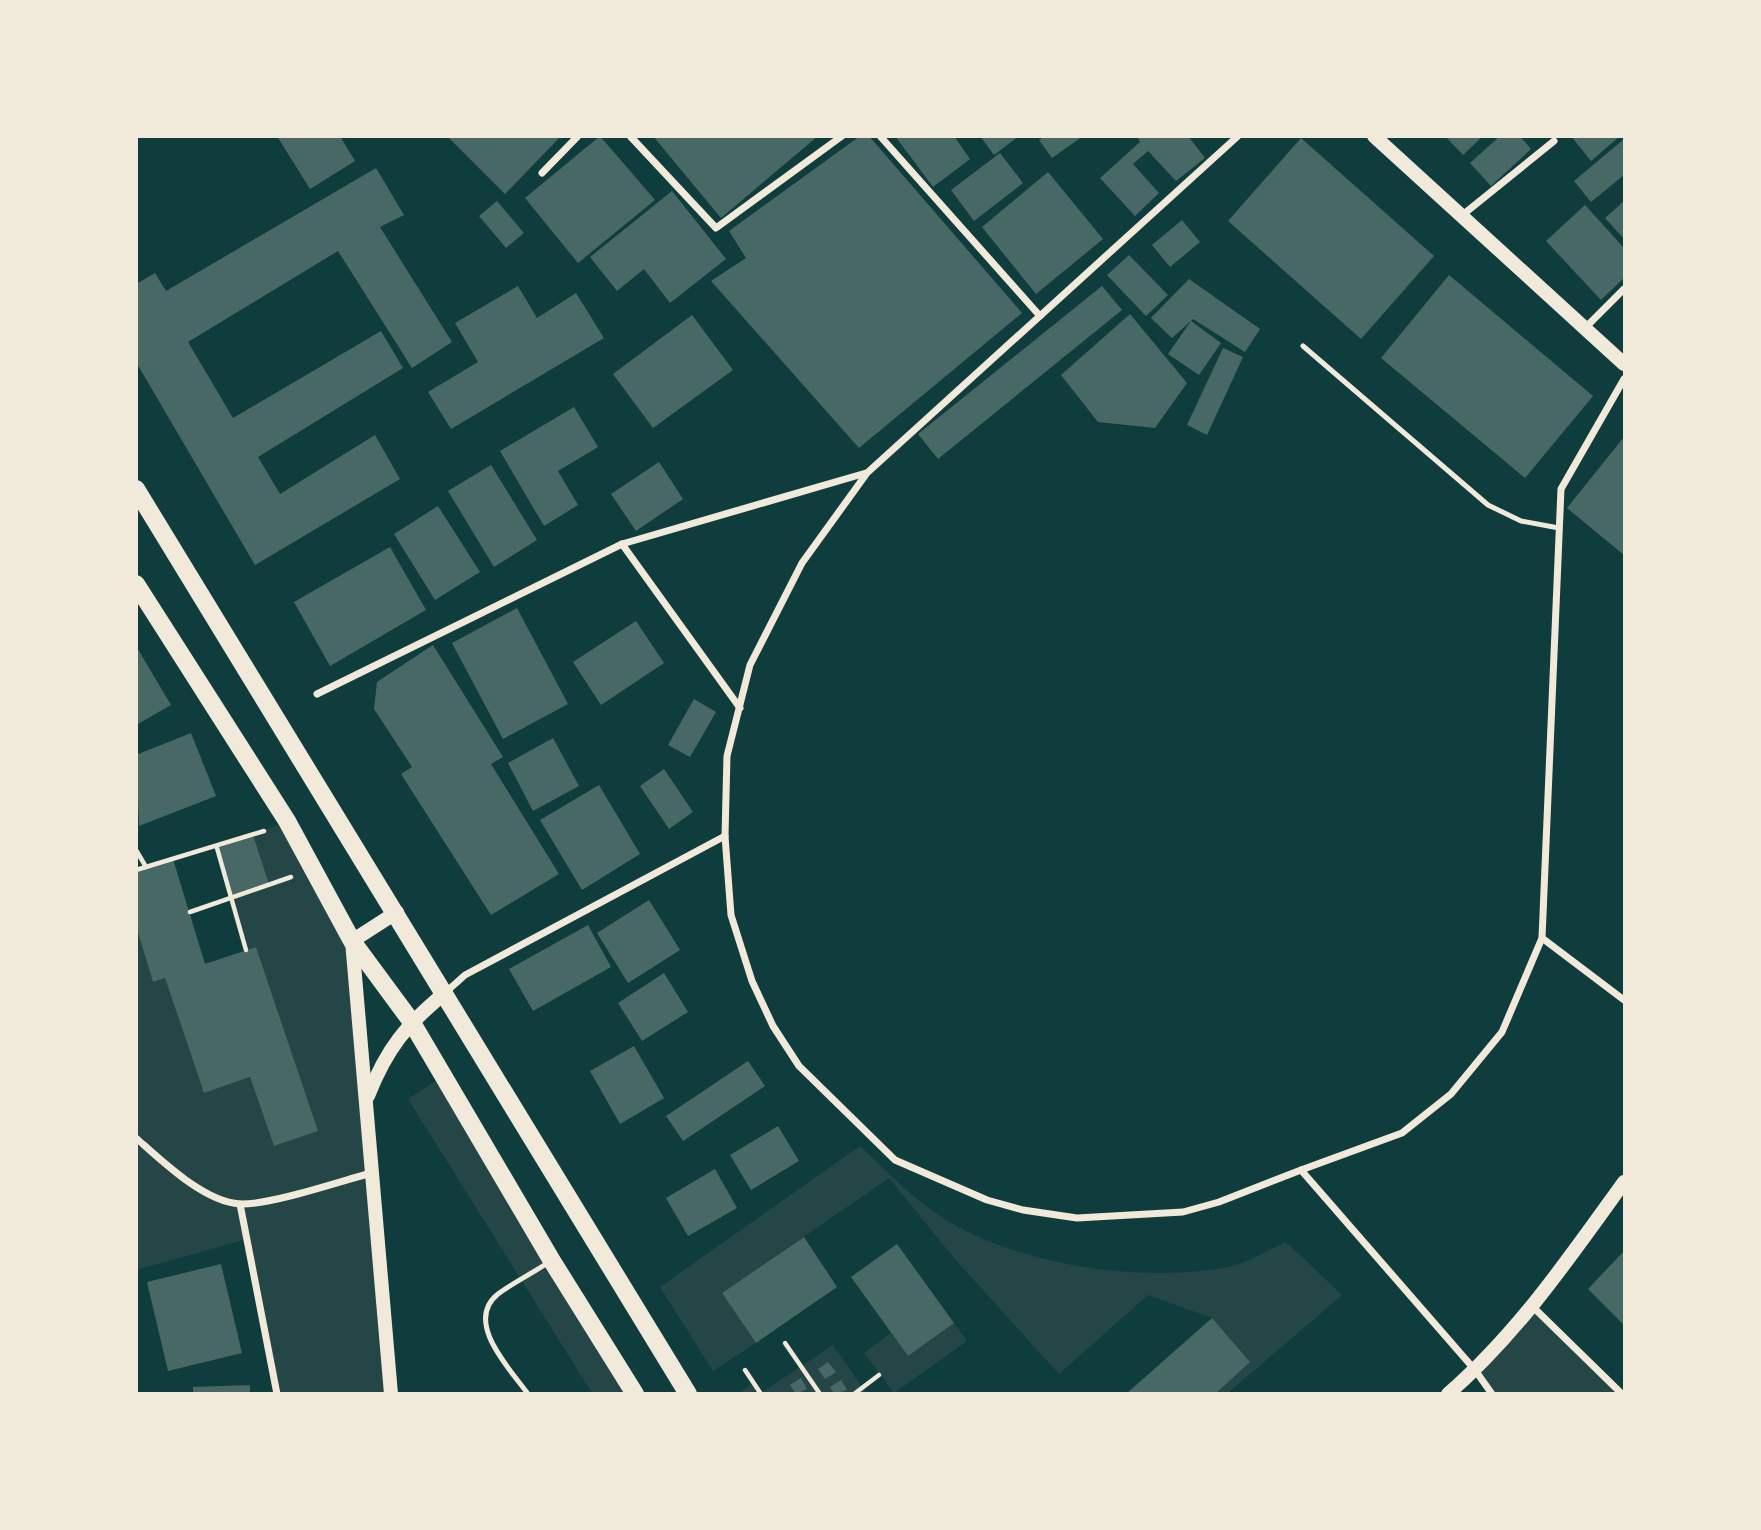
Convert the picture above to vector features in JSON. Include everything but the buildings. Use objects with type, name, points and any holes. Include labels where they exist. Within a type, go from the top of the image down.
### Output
[{"type":"main road","points":[[1374,136],[1460,218],[1625,364]]},
{"type":"main road","points":[[136,489],[446,992],[688,1394]]},
{"type":"main road","points":[[136,584],[287,821],[352,941],[411,1021],[552,1261],[635,1394]]},
{"type":"main road","points":[[352,941],[397,912]]},
{"type":"main road","points":[[352,941],[371,1173],[391,1368],[391,1394]]},
{"type":"main road","points":[[366,1101],[388,1050],[411,1021],[446,992]]},
{"type":"main road","points":[[1448,1394],[1475,1370],[1533,1307],[1625,1182]]},
{"type":"street","points":[[542,173],[578,136]]},
{"type":"street","points":[[630,136],[716,228],[842,136]]},
{"type":"street","points":[[880,136],[1040,316]]},
{"type":"street","points":[[1238,136],[867,472],[802,563],[775,611],[750,665],[727,756],[725,836],[731,915],[752,981],[773,1026],[799,1066],[895,1160],[987,1200],[1023,1210],[1077,1218],[1183,1212],[1219,1202],[1402,1133],[1451,1094],[1502,1032],[1542,939],[1561,489],[1625,379]]},
{"type":"street","points":[[1460,218],[1554,141]]},
{"type":"street","points":[[1584,329],[1625,289]]},
{"type":"street","points":[[317,694],[622,544],[867,472]]},
{"type":"street","points":[[622,544],[740,708]]},
{"type":"street","points":[[446,992],[465,975],[725,836]]},
{"type":"street","points":[[1542,939],[1625,1000]]},
{"type":"street","points":[[136,1138],[175,1172],[217,1198],[240,1204],[371,1173]]},
{"type":"street","points":[[1300,1170],[1475,1370],[1492,1394]]},
{"type":"street","points":[[240,1204],[277,1394]]},
{"type":"street","points":[[1533,1307],[1622,1394]]},
{"type":"lane","points":[[1303,346],[1488,505],[1521,522],[1559,528]]},
{"type":"lane","points":[[528,1394],[489,1338],[489,1309],[496,1296],[552,1261]]},
{"type":"path","points":[[136,870],[217,848],[264,831]]},
{"type":"path","points":[[217,848],[246,950]]},
{"type":"path","points":[[136,850],[146,867]]},
{"type":"path","points":[[190,912],[292,876]]},
{"type":"path","points":[[785,1343],[820,1394]]},
{"type":"path","points":[[745,1370],[761,1394]]},
{"type":"path","points":[[854,1394],[879,1375]]},
{"type":"shaded area","points":[[287,821],[352,941],[391,1393],[277,1393],[247,1239],[137,1270],[136,926],[153,982],[165,978],[204,1093],[250,1077],[274,1146],[318,1131],[256,947],[246,950],[231,898],[269,884],[253,835]]},
{"type":"shaded area","points":[[442,1077],[635,1393],[592,1393],[408,1099]]},
{"type":"shaded area","points":[[860,1146],[926,1206],[966,1231],[1001,1246],[1077,1266],[1156,1273],[1194,1272],[1228,1267],[1286,1242],[1342,1295],[1228,1393],[1215,1393],[1250,1362],[1212,1318],[1148,1295],[1059,1374],[953,1257],[889,1178],[722,1293],[756,1343],[713,1371],[660,1287]]},
{"type":"shaded area","points":[[1533,1307],[1622,1393],[1492,1393],[1475,1370]]},
{"type":"shaded area","points":[[954,1323],[967,1341],[894,1393],[864,1353],[891,1333],[908,1356]]},
{"type":"shaded area","points":[[833,1345],[866,1393],[737,1394],[754,1383],[761,1393]]}]
